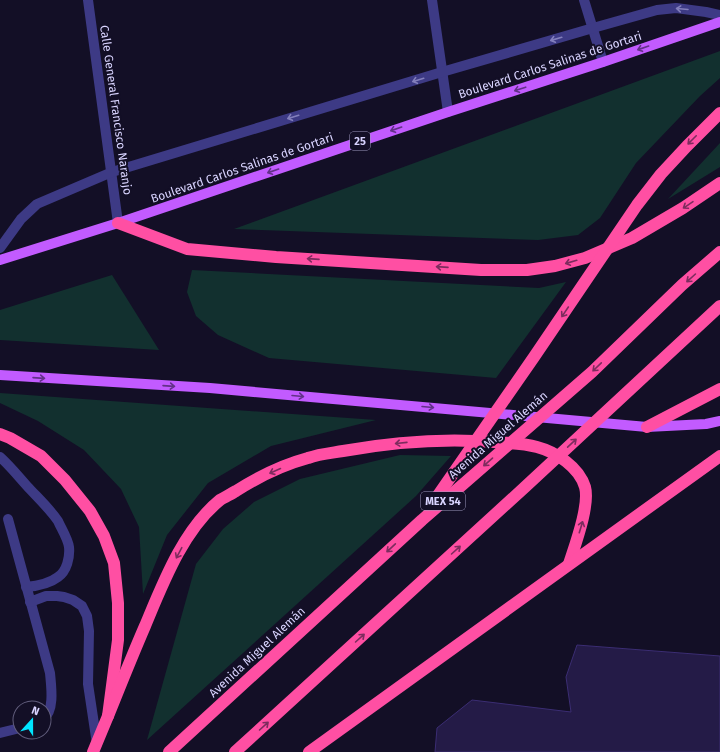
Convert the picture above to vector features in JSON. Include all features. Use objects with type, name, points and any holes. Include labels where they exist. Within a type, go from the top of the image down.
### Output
[{"type":"highway","points":[[422,520],[637,205],[661,174],[720,113]]},
{"type":"highway","points":[[118,223],[187,249],[276,257],[482,270],[526,270],[555,266],[586,258],[632,238],[683,208],[720,183]]},
{"type":"highway","name":"Avenida Miguel Alemán","points":[[168,752],[422,520],[592,372],[682,285],[720,252]]},
{"type":"highway","points":[[235,752],[531,482],[720,306]]},
{"type":"highway","points":[[647,427],[720,389]]},
{"type":"highway","points":[[0,434],[10,438],[41,456],[65,480],[90,511],[104,536],[114,563],[118,603],[118,640],[108,716]]},
{"type":"highway","points":[[95,748],[169,571],[187,538],[205,514],[221,500],[245,485],[274,470],[308,458],[370,446],[428,440],[475,440],[537,447],[553,453],[570,464],[579,474],[585,487],[586,499],[583,520],[569,564]]},
{"type":"highway","points":[[308,752],[720,456]]},
{"type":"main road","name":"Boulevard Carlos Salinas de Gortari","points":[[0,260],[118,223],[720,22]]},
{"type":"main road","points":[[0,375],[210,388],[647,427],[706,424],[720,421]]},
{"type":"street","name":"Calle General Francisco Naranjo","points":[[88,0],[118,223]]},
{"type":"street","points":[[432,0],[448,112]]},
{"type":"street","points":[[584,0],[603,62]]},
{"type":"street","points":[[0,248],[20,219],[38,204],[112,172],[442,72],[656,10],[676,8],[720,15]]},
{"type":"street","points":[[0,457],[57,521],[69,546],[66,569],[60,577],[39,586],[26,587]]},
{"type":"street","points":[[8,519],[50,673],[52,700]]},
{"type":"street","points":[[30,602],[46,596],[64,597],[73,600],[82,606],[85,611],[89,631],[88,684],[95,748]]},
{"type":"street","points":[[0,733],[12,730]]},
{"type":"green space","points":[[720,51],[720,78],[700,96],[636,163],[600,218],[578,235],[538,240],[234,229]]},
{"type":"green space","points":[[720,143],[720,167],[668,199]]},
{"type":"green space","points":[[192,270],[539,288],[566,282],[496,378],[269,358],[218,335],[196,316],[187,292]]},
{"type":"green space","points":[[112,275],[159,350],[0,340],[0,310]]},
{"type":"green space","points":[[0,393],[376,420],[271,446],[208,483],[167,535],[143,594],[139,527],[121,489],[84,450],[38,421],[0,403]]},
{"type":"green space","points":[[400,455],[451,456],[416,496],[147,740],[196,564],[223,529],[254,502],[300,479]]},
{"type":"building","points":[[577,645],[720,656],[720,752],[435,752],[437,728],[472,700],[571,712],[566,677]]}]
